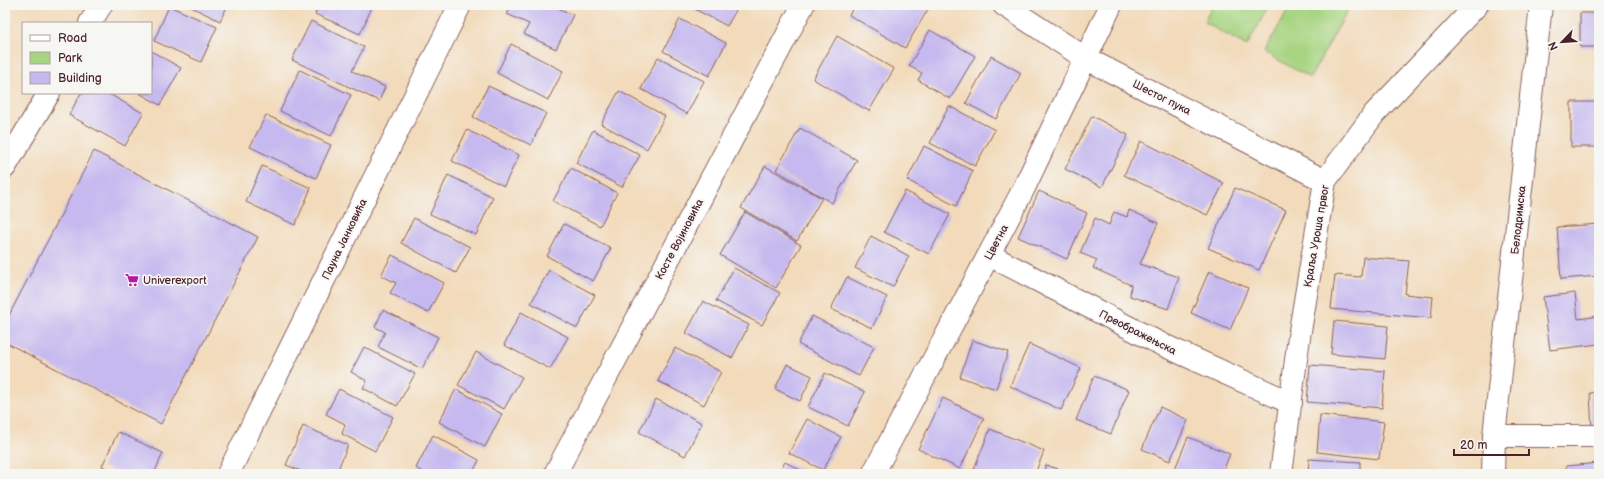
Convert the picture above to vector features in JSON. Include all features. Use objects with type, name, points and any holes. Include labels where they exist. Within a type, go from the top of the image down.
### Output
[{"type":"street","points":[[91,22],[100,5]]},
{"type":"street","name":"Пауна Јанковића","points":[[228,474],[460,5]]},
{"type":"street","name":"Косте Војиновића","points":[[555,474],[803,5]]},
{"type":"street","name":"Шестог пука","points":[[1004,5],[1085,58],[1325,181]]},
{"type":"street","name":"Цветна","points":[[873,474],[1022,192],[1111,5]]},
{"type":"street","name":"Краља Уроша првог","points":[[1281,474],[1299,337],[1325,181],[1374,114],[1476,5]]},
{"type":"street","name":"Белодримска","points":[[1493,474],[1494,436],[1541,5]]},
{"type":"street","points":[[5,167],[48,94]]},
{"type":"street","name":"Преображењска","points":[[989,255],[1161,344],[1291,403]]},
{"type":"street","points":[[1494,436],[1599,436]]},
{"type":"green space","points":[[1213,5],[1269,5],[1247,46],[1204,22]]},
{"type":"green space","points":[[1291,5],[1344,5],[1349,8],[1310,78],[1264,52]]},
{"type":"building","points":[[187,5],[228,5],[220,21]]},
{"type":"building","points":[[319,5],[373,5],[360,34],[315,14]]},
{"type":"building","points":[[512,5],[552,5],[573,15],[556,49],[524,34],[529,24],[507,14]]},
{"type":"building","points":[[687,5],[739,5],[727,26]]},
{"type":"building","points":[[855,5],[930,6],[905,48],[849,15]]},
{"type":"building","points":[[169,6],[217,27],[201,62],[154,41]]},
{"type":"building","points":[[1580,13],[1599,13],[1599,47],[1580,47]]},
{"type":"building","points":[[680,19],[726,43],[709,76],[663,51]]},
{"type":"building","points":[[311,21],[364,47],[352,71],[385,87],[379,101],[292,60]]},
{"type":"building","points":[[930,30],[975,56],[950,99],[918,80],[922,73],[909,66]]},
{"type":"building","points":[[837,36],[894,69],[869,111],[813,79]]},
{"type":"building","points":[[511,44],[563,71],[548,100],[497,73]]},
{"type":"building","points":[[152,52],[181,68],[160,105],[141,94],[152,94]]},
{"type":"building","points":[[991,56],[1021,73],[996,119],[966,103]]},
{"type":"building","points":[[658,57],[704,81],[687,114],[641,89]]},
{"type":"building","points":[[300,70],[351,95],[331,136],[280,111]]},
{"type":"building","points":[[488,86],[546,113],[531,145],[473,117]]},
{"type":"building","points":[[619,91],[665,116],[647,149],[601,124]]},
{"type":"building","points":[[80,94],[109,94],[143,113],[125,146],[69,115]]},
{"type":"building","points":[[1571,102],[1599,102],[1599,147],[1571,147]]},
{"type":"building","points":[[949,106],[995,130],[975,166],[930,143]]},
{"type":"building","points":[[266,115],[331,145],[316,178],[250,147]]},
{"type":"building","points":[[1092,116],[1128,135],[1102,187],[1065,169]]},
{"type":"building","points":[[800,128],[857,160],[832,203],[776,170]]},
{"type":"building","points":[[467,130],[519,155],[504,186],[452,161]]},
{"type":"building","points":[[593,130],[640,155],[622,187],[576,163]]},
{"type":"building","points":[[1141,141],[1224,183],[1207,215],[1124,175]]},
{"type":"building","points":[[924,146],[973,171],[956,206],[907,180]]},
{"type":"building","name":"Univerexport","points":[[94,151],[258,237],[161,424],[5,342],[5,323]]},
{"type":"building","points":[[262,166],[311,188],[295,225],[246,202]]},
{"type":"building","points":[[765,166],[822,198],[797,241],[741,208]]},
{"type":"building","points":[[571,168],[617,193],[600,226],[553,201]]},
{"type":"building","points":[[448,175],[493,197],[476,235],[430,214]]},
{"type":"building","points":[[1235,188],[1286,210],[1259,270],[1208,248]]},
{"type":"building","points":[[905,191],[950,214],[929,254],[884,232]]},
{"type":"building","points":[[1039,191],[1087,213],[1067,259],[1018,237]]},
{"type":"building","points":[[1129,210],[1158,223],[1140,264],[1179,277],[1168,309],[1130,296],[1131,285],[1093,268],[1097,260],[1080,253],[1095,218],[1109,225],[1114,212],[1127,217]]},
{"type":"building","points":[[745,212],[801,245],[776,288],[720,255]]},
{"type":"building","points":[[414,218],[470,247],[456,273],[401,243]]},
{"type":"building","points":[[564,224],[611,248],[593,281],[547,256]]},
{"type":"building","points":[[1599,224],[1599,276],[1561,279],[1557,227]]},
{"type":"building","points":[[871,236],[909,256],[893,287],[855,268]]},
{"type":"building","points":[[392,255],[444,283],[428,313],[390,293],[396,283],[381,275]]},
{"type":"building","points":[[1363,257],[1409,261],[1405,294],[1433,297],[1431,318],[1331,309],[1335,275],[1361,277]]},
{"type":"building","points":[[734,268],[780,293],[762,325],[716,301]]},
{"type":"building","points":[[549,270],[595,295],[577,328],[531,303]]},
{"type":"building","points":[[1209,271],[1248,288],[1230,330],[1191,313]]},
{"type":"building","points":[[847,277],[887,297],[872,328],[831,309]]},
{"type":"building","points":[[1575,293],[1578,319],[1599,316],[1599,344],[1550,350],[1543,297]]},
{"type":"building","points":[[703,301],[749,325],[732,358],[686,333]]},
{"type":"building","points":[[383,310],[438,337],[422,369],[378,347],[385,332],[375,327]]},
{"type":"building","points":[[521,312],[568,337],[550,369],[504,345]]},
{"type":"building","points":[[812,316],[874,347],[859,376],[798,344]]},
{"type":"building","points":[[1334,321],[1388,326],[1385,359],[1331,354]]},
{"type":"building","points":[[972,340],[1008,352],[996,389],[960,377]]},
{"type":"building","points":[[1029,344],[1081,368],[1061,410],[1010,386]]},
{"type":"building","points":[[364,347],[415,374],[397,406],[363,388],[367,381],[351,372]]},
{"type":"building","points":[[675,348],[721,372],[704,405],[658,381]]},
{"type":"building","points":[[476,352],[522,377],[504,409],[458,385]]},
{"type":"building","points":[[787,364],[812,376],[800,401],[775,389]]},
{"type":"building","points":[[1310,365],[1385,371],[1382,408],[1307,402]]},
{"type":"building","points":[[825,373],[865,392],[848,426],[808,407]]},
{"type":"building","points":[[1094,376],[1129,390],[1111,434],[1076,420]]},
{"type":"building","points":[[339,389],[393,417],[375,451],[342,434],[345,424],[326,414]]},
{"type":"building","points":[[456,389],[502,414],[485,447],[439,422]]},
{"type":"building","points":[[1599,392],[1599,432],[1592,432],[1590,393]]},
{"type":"building","points":[[943,398],[984,418],[960,469],[918,449]]},
{"type":"building","points":[[656,399],[702,423],[685,456],[639,432]]},
{"type":"building","points":[[1160,407],[1188,420],[1170,461],[1142,449]]},
{"type":"building","points":[[1320,415],[1384,422],[1379,459],[1317,452]]},
{"type":"building","points":[[807,419],[841,437],[823,470],[789,453]]},
{"type":"building","points":[[303,426],[348,445],[336,474],[308,474],[286,465]]},
{"type":"building","points":[[990,429],[1044,451],[1035,474],[986,474],[974,469]]},
{"type":"building","points":[[118,432],[163,453],[154,474],[119,474],[102,466]]},
{"type":"building","points":[[433,435],[479,460],[472,474],[426,474],[416,468]]},
{"type":"building","points":[[1188,437],[1230,454],[1222,474],[1180,474],[1174,471]]},
{"type":"building","points":[[1309,459],[1360,462],[1360,474],[1308,474]]},
{"type":"building","points":[[785,462],[808,474],[778,474]]},
{"type":"building","points":[[1599,463],[1599,474],[1567,474],[1566,466]]},
{"type":"building","points":[[1046,465],[1073,474],[1043,474]]},
{"type":"place","name":"Univerexport","points":[[132,280]]}]
